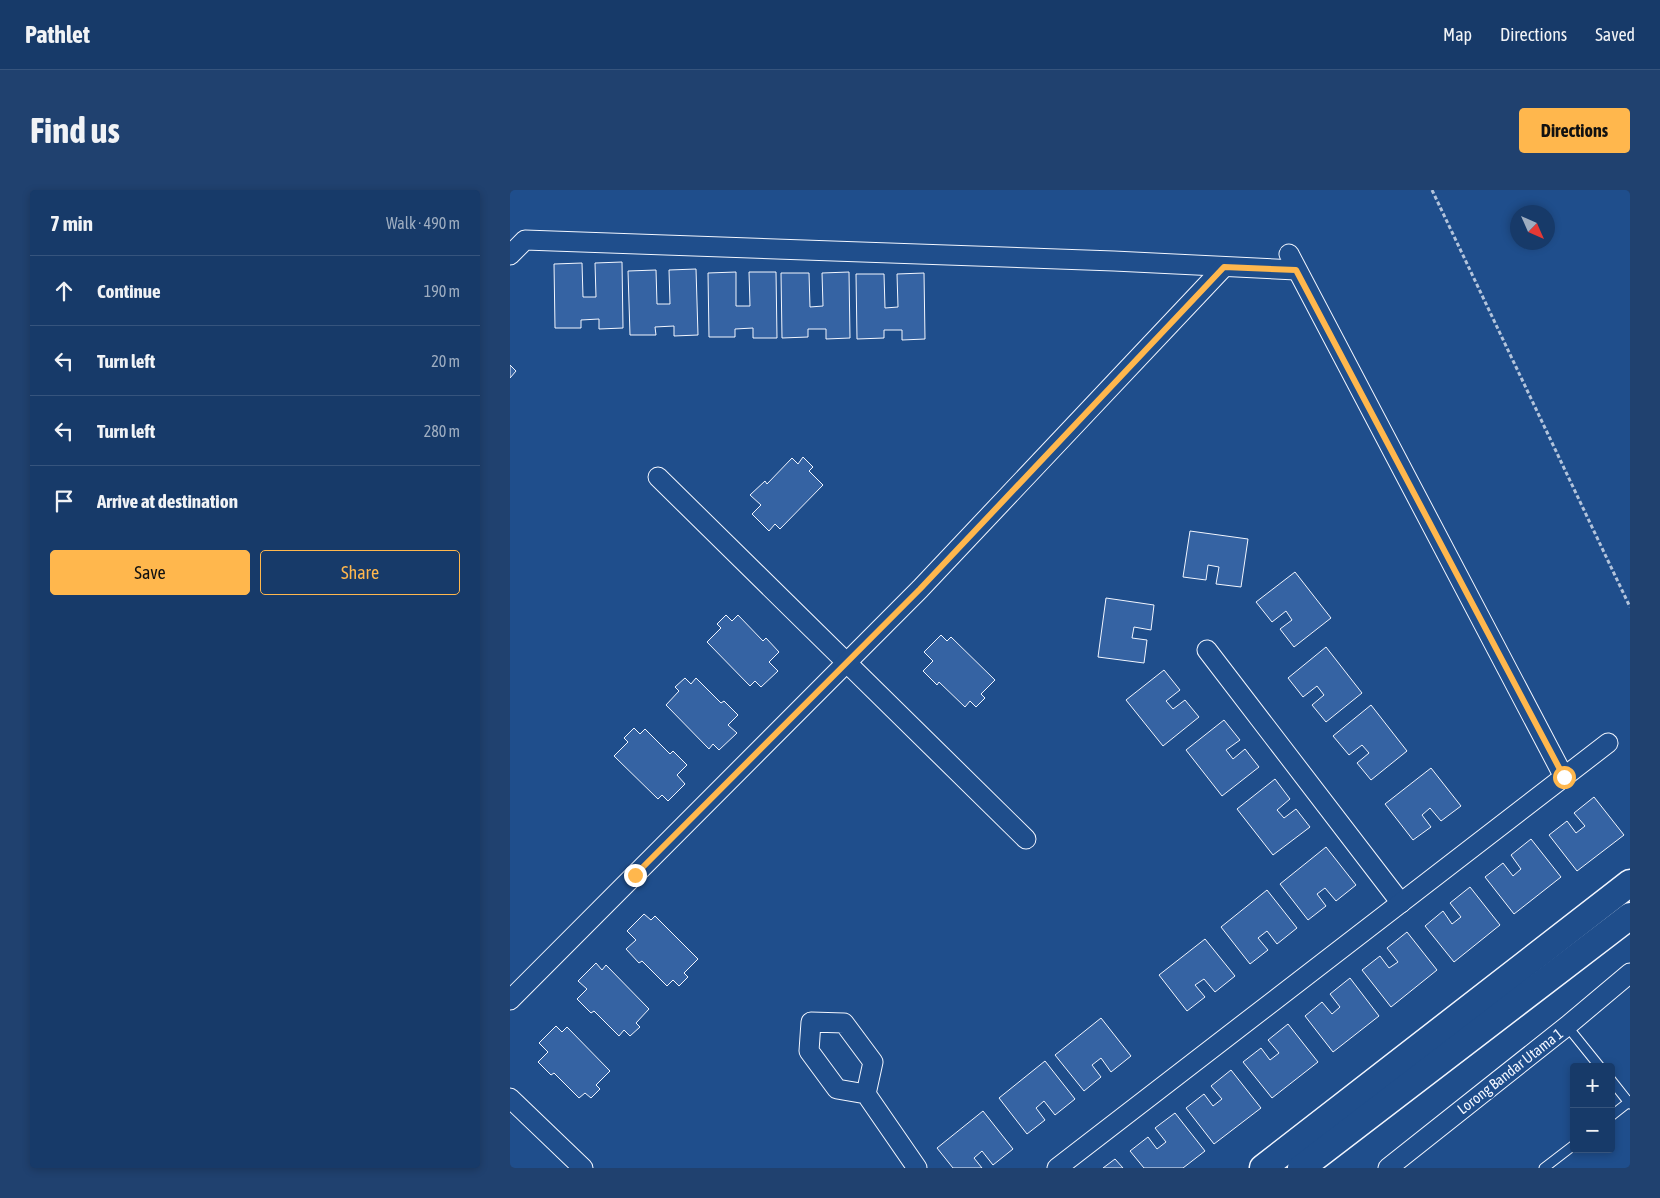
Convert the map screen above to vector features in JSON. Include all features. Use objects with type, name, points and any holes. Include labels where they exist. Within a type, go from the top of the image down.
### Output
[{"type":"street","points":[[510,255],[525,240],[1114,261],[1224,267],[1292,262],[1564,777]]},
{"type":"street","points":[[510,1000],[920,589],[1224,267]]},
{"type":"street","points":[[658,477],[1026,839]]},
{"type":"street","points":[[1207,650],[1401,903]]},
{"type":"street","points":[[1057,1168],[1608,743]]},
{"type":"street","points":[[1263,1168],[1630,883]]},
{"type":"street","points":[[1301,1168],[1630,916]]},
{"type":"street","name":"Lorong Bandar Utama 1","points":[[1388,1168],[1567,1026],[1630,973]]},
{"type":"street","points":[[866,1094],[917,1168]]},
{"type":"street","points":[[510,1098],[583,1168]]},
{"type":"lane","points":[[1567,1026],[1597,1063]]},
{"type":"lane","points":[[1615,1085],[1630,1102],[1615,1113]]},
{"type":"lane","points":[[1544,1168],[1570,1148]]},
{"type":"path","points":[[1432,190],[1630,607]]},
{"type":"building","points":[[622,262],[623,328],[599,329],[599,319],[581,320],[581,328],[555,328],[554,264],[582,263],[583,297],[596,297],[595,263]]},
{"type":"building","points":[[696,269],[698,335],[674,336],[674,326],[655,327],[656,335],[630,335],[628,271],[656,270],[657,304],[670,304],[669,270]]},
{"type":"building","points":[[736,272],[736,306],[750,306],[749,272],[776,272],[777,338],[753,338],[753,328],[735,329],[735,337],[709,337],[708,273]]},
{"type":"building","points":[[849,272],[850,338],[826,339],[826,329],[808,329],[808,337],[782,338],[781,273],[809,273],[810,307],[823,306],[822,273]]},
{"type":"building","points":[[924,273],[925,339],[902,340],[902,330],[884,330],[884,338],[857,339],[856,274],[884,274],[885,308],[898,307],[897,274]]},
{"type":"building","points":[[510,365],[516,371],[510,378]]},
{"type":"building","points":[[803,457],[813,467],[809,471],[823,485],[780,529],[775,524],[769,531],[752,514],[761,505],[750,495],[765,481],[767,484],[792,458],[798,464]]},
{"type":"building","points":[[1190,531],[1248,539],[1241,587],[1216,584],[1219,567],[1208,565],[1206,580],[1183,577]]},
{"type":"building","points":[[1295,572],[1331,618],[1294,647],[1280,629],[1292,620],[1286,611],[1272,622],[1256,602]]},
{"type":"building","points":[[1106,598],[1154,605],[1151,630],[1134,627],[1132,638],[1147,640],[1144,663],[1098,657]]},
{"type":"building","points":[[726,615],[732,621],[738,615],[763,641],[766,638],[779,652],[769,662],[778,671],[761,687],[755,681],[750,686],[707,642],[721,628],[717,624]]},
{"type":"building","points":[[941,635],[947,641],[951,637],[995,680],[981,694],[985,698],[976,707],[970,701],[965,707],[939,682],[937,685],[923,671],[933,661],[924,652]]},
{"type":"building","points":[[1326,647],[1362,693],[1326,722],[1312,705],[1324,695],[1317,686],[1303,697],[1288,678]]},
{"type":"building","points":[[1164,670],[1180,690],[1166,701],[1173,709],[1185,700],[1199,717],[1163,746],[1126,700]]},
{"type":"building","points":[[685,678],[691,684],[696,678],[721,703],[724,701],[738,715],[728,725],[737,733],[719,750],[713,744],[709,749],[666,705],[679,691],[675,687]]},
{"type":"building","points":[[1371,705],[1407,751],[1371,780],[1357,763],[1369,753],[1362,745],[1349,755],[1333,736]]},
{"type":"building","points":[[1224,720],[1240,740],[1226,750],[1233,759],[1245,749],[1259,767],[1222,796],[1186,750]]},
{"type":"building","points":[[634,728],[640,734],[645,729],[670,754],[673,751],[687,765],[677,775],[685,784],[668,801],[662,795],[658,799],[614,756],[628,742],[624,738]]},
{"type":"building","points":[[1431,768],[1461,806],[1441,821],[1430,808],[1422,815],[1431,827],[1413,840],[1385,804]]},
{"type":"building","points":[[1275,779],[1290,799],[1277,810],[1284,818],[1296,809],[1310,827],[1273,855],[1237,809]]},
{"type":"building","points":[[1594,797],[1624,835],[1577,871],[1549,835],[1567,821],[1576,833],[1585,826],[1574,813]]},
{"type":"building","points":[[1531,839],[1561,877],[1514,914],[1485,877],[1503,863],[1513,876],[1521,869],[1511,855]]},
{"type":"building","points":[[1326,847],[1356,885],[1336,901],[1325,888],[1317,894],[1326,906],[1308,920],[1280,884]]},
{"type":"building","points":[[1470,887],[1500,925],[1454,962],[1425,926],[1443,911],[1452,924],[1461,917],[1450,903]]},
{"type":"building","points":[[1267,890],[1297,928],[1277,944],[1267,931],[1258,938],[1268,950],[1250,964],[1221,927]]},
{"type":"building","points":[[644,914],[651,920],[655,916],[698,959],[684,973],[688,977],[679,986],[673,980],[667,986],[642,961],[639,963],[626,949],[636,940],[627,931]]},
{"type":"building","points":[[1407,932],[1437,970],[1391,1007],[1362,970],[1380,956],[1389,968],[1398,962],[1387,948]]},
{"type":"building","points":[[1205,939],[1235,976],[1215,992],[1204,979],[1195,985],[1205,997],[1187,1011],[1159,975]]},
{"type":"building","points":[[596,963],[602,970],[606,965],[649,1009],[636,1023],[640,1027],[630,1036],[624,1030],[619,1036],[594,1011],[591,1013],[577,999],[587,989],[578,981]]},
{"type":"building","points":[[1350,978],[1379,1016],[1333,1052],[1305,1016],[1322,1002],[1332,1014],[1340,1007],[1330,994]]},
{"type":"building","points":[[1101,1018],[1131,1056],[1111,1072],[1101,1058],[1092,1065],[1101,1077],[1084,1091],[1055,1055]]},
{"type":"building","points":[[1288,1024],[1318,1062],[1272,1098],[1243,1062],[1261,1048],[1270,1060],[1279,1053],[1268,1040]]},
{"type":"building","points":[[556,1026],[562,1032],[567,1027],[610,1071],[596,1085],[600,1089],[591,1098],[585,1093],[579,1098],[554,1073],[551,1075],[538,1062],[548,1052],[539,1043]]},
{"type":"building","points":[[1045,1061],[1075,1099],[1055,1115],[1044,1101],[1036,1108],[1045,1120],[1027,1134],[999,1098]]},
{"type":"building","points":[[1231,1070],[1261,1108],[1214,1144],[1186,1108],[1204,1094],[1213,1106],[1222,1099],[1211,1086]]},
{"type":"building","points":[[983,1111],[1013,1149],[993,1165],[982,1151],[974,1158],[982,1168],[953,1168],[937,1148]]},
{"type":"building","points":[[1175,1113],[1205,1151],[1183,1168],[1144,1168],[1130,1151],[1148,1137],[1157,1149],[1166,1142],[1155,1128]]},
{"type":"building","points":[[1115,1159],[1123,1168],[1103,1168]]},
{"type":"route","points":[[635,875],[920,589],[1224,267],[1296,270],[1564,777]]}]
